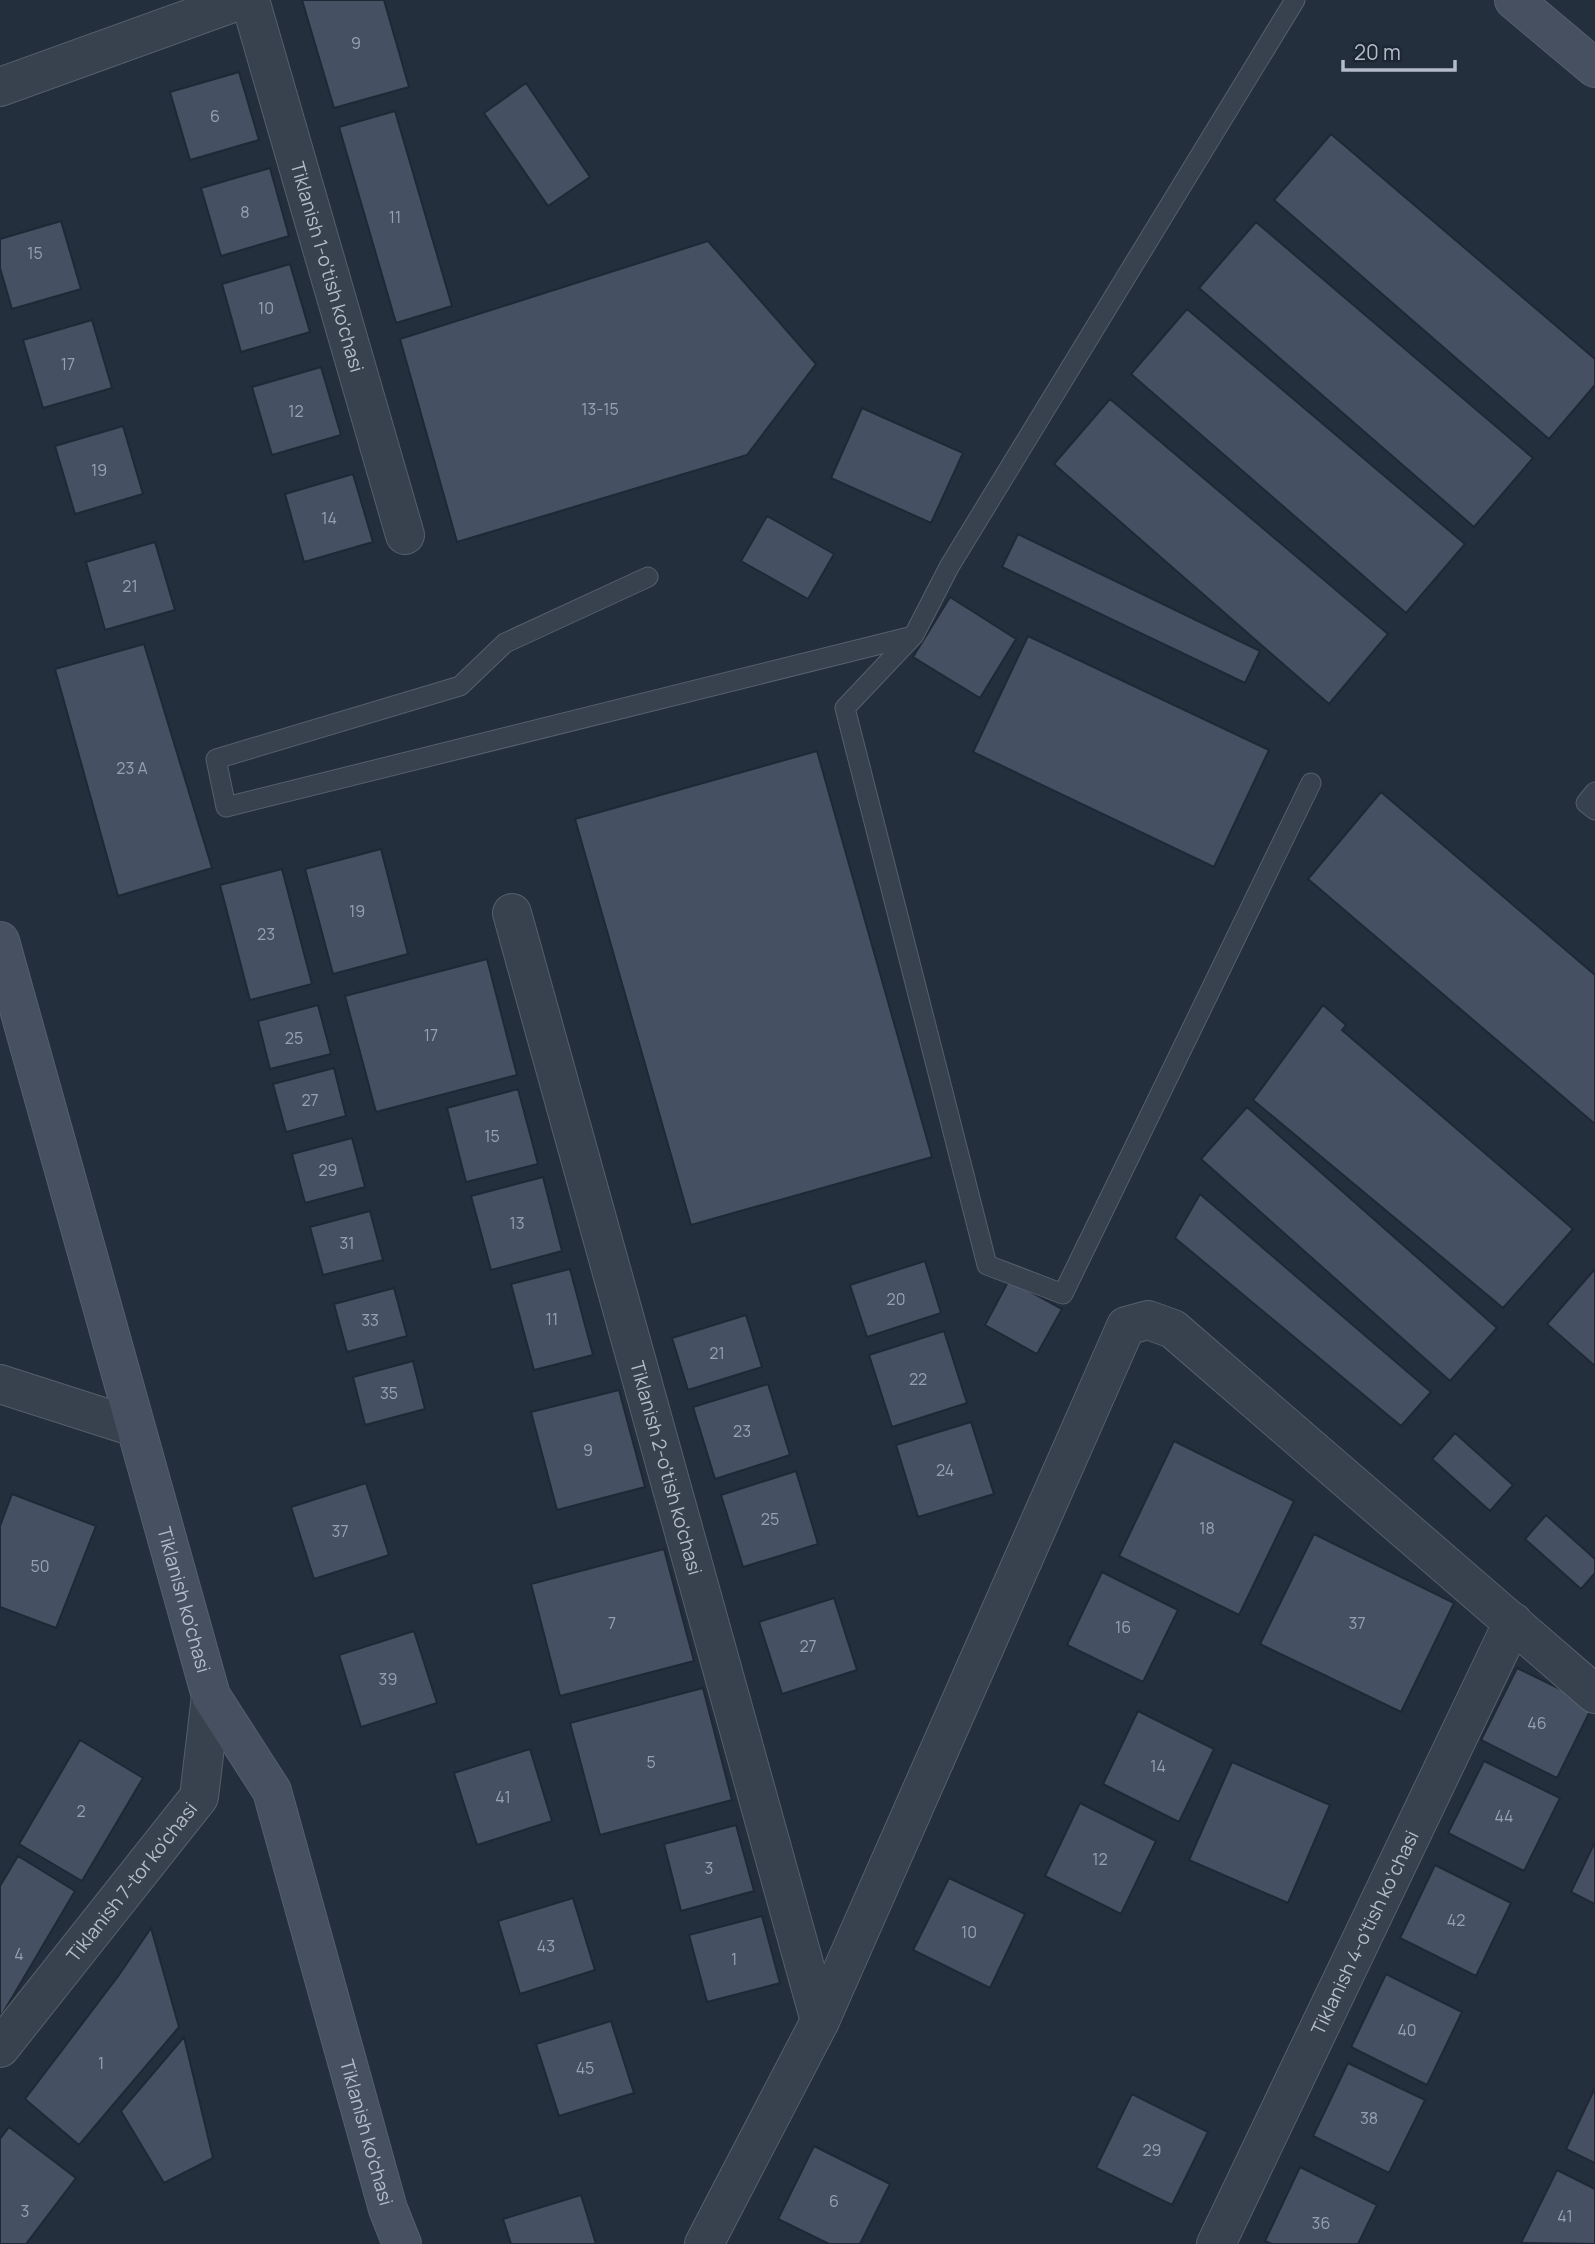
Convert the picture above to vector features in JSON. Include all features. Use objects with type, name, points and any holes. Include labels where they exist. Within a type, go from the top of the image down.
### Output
[{"type":"street","points":[[0,87],[241,0]]},
{"type":"street","name":"Tiklanish 1-o'tish ko'chasi","points":[[250,0],[405,535]]},
{"type":"street","points":[[1514,0],[1595,68]]},
{"type":"street","name":"Tiklanish 2-o'tish ko'chasi","points":[[512,913],[820,2021]]},
{"type":"street","name":"Tiklanish ko'chasi","points":[[0,941],[211,1696],[272,1791],[388,2209],[402,2244]]},
{"type":"street","points":[[704,2244],[820,2021],[1126,1326],[1148,1320],[1173,1329],[1595,1694]]},
{"type":"street","points":[[0,1384],[134,1427]]},
{"type":"street","name":"Tiklanish 4-o'tish ko‘chasi","points":[[1216,2244],[1513,1622]]},
{"type":"street","name":"Tiklanish 7-tor ko'chasi","points":[[0,2048],[198,1797],[211,1696]]},
{"type":"lane","points":[[1295,0],[949,567],[914,635],[845,708],[987,1265],[1063,1294],[1311,783]]},
{"type":"lane","points":[[648,577],[505,643],[460,686],[216,759],[226,807],[914,635]]},
{"type":"lane","points":[[1595,792],[1586,803],[1595,810]]},
{"type":"building","points":[[302,0],[384,0],[409,87],[334,108]]},
{"type":"building","points":[[239,72],[259,140],[190,160],[170,92]]},
{"type":"building","points":[[526,83],[590,177],[548,206],[484,113]]},
{"type":"building","points":[[395,111],[452,306],[396,323],[339,127]]},
{"type":"building","points":[[1331,134],[1595,359],[1595,385],[1549,439],[1274,200]]},
{"type":"building","points":[[270,168],[289,236],[221,256],[201,188]]},
{"type":"building","points":[[61,221],[81,289],[12,309],[0,268],[0,239]]},
{"type":"building","points":[[1256,222],[1533,458],[1474,527],[1199,288]]},
{"type":"building","points":[[708,241],[816,364],[747,455],[457,542],[400,339]]},
{"type":"building","points":[[290,264],[310,332],[241,352],[222,284]]},
{"type":"building","points":[[1187,309],[1465,544],[1406,613],[1131,374]]},
{"type":"building","points":[[92,320],[112,388],[43,408],[23,340]]},
{"type":"building","points":[[321,367],[341,435],[272,455],[252,387]]},
{"type":"building","points":[[1110,399],[1388,634],[1329,704],[1054,464]]},
{"type":"building","points":[[862,408],[963,453],[931,523],[831,478]]},
{"type":"building","points":[[123,426],[143,494],[75,514],[55,446]]},
{"type":"building","points":[[353,474],[373,542],[304,562],[285,494]]},
{"type":"building","points":[[767,516],[834,554],[808,599],[741,561]]},
{"type":"building","points":[[1018,534],[1260,651],[1245,683],[1002,567]]},
{"type":"building","points":[[155,542],[175,610],[105,630],[86,562]]},
{"type":"building","points":[[950,597],[1016,639],[980,698],[913,657]]},
{"type":"building","points":[[1028,636],[1269,750],[1214,867],[973,752]]},
{"type":"building","points":[[144,644],[212,868],[118,896],[55,669]]},
{"type":"building","points":[[817,751],[932,1157],[691,1225],[575,819]]},
{"type":"building","points":[[1381,792],[1595,975],[1595,1124],[1308,879]]},
{"type":"building","points":[[381,849],[408,954],[333,974],[305,869]]},
{"type":"building","points":[[282,869],[312,984],[250,1000],[220,885]]},
{"type":"building","points":[[487,959],[517,1075],[376,1112],[345,996]]},
{"type":"building","points":[[318,1005],[331,1054],[270,1069],[258,1021]]},
{"type":"building","points":[[1323,1005],[1346,1025],[1342,1030],[1573,1229],[1503,1308],[1253,1100]]},
{"type":"building","points":[[334,1068],[346,1116],[286,1132],[273,1084]]},
{"type":"building","points":[[518,1089],[538,1164],[466,1182],[447,1108]]},
{"type":"building","points":[[1247,1107],[1497,1328],[1450,1381],[1201,1159]]},
{"type":"building","points":[[352,1138],[365,1187],[305,1203],[292,1154]]},
{"type":"building","points":[[543,1177],[562,1251],[491,1270],[471,1196]]},
{"type":"building","points":[[1200,1194],[1431,1392],[1401,1426],[1175,1238]]},
{"type":"building","points":[[370,1211],[383,1260],[323,1275],[310,1227]]},
{"type":"building","points":[[925,1261],[941,1313],[867,1337],[850,1285]]},
{"type":"building","points":[[570,1269],[593,1355],[534,1370],[511,1284]]},
{"type":"building","points":[[1595,1269],[1595,1366],[1547,1324]]},
{"type":"building","points":[[1009,1280],[1062,1309],[1037,1354],[985,1325]]},
{"type":"building","points":[[394,1288],[407,1336],[347,1352],[334,1304]]},
{"type":"building","points":[[746,1315],[762,1367],[688,1390],[672,1338]]},
{"type":"building","points":[[944,1331],[967,1403],[892,1427],[869,1355]]},
{"type":"building","points":[[413,1361],[425,1409],[365,1425],[353,1377]]},
{"type":"building","points":[[768,1384],[790,1455],[715,1479],[693,1407]]},
{"type":"building","points":[[619,1390],[645,1487],[557,1510],[531,1412]]},
{"type":"building","points":[[971,1422],[994,1494],[918,1517],[896,1445]]},
{"type":"building","points":[[1455,1433],[1513,1485],[1490,1511],[1432,1459]]},
{"type":"building","points":[[1174,1441],[1294,1501],[1239,1615],[1119,1556]]},
{"type":"building","points":[[796,1471],[818,1544],[743,1567],[721,1495]]},
{"type":"building","points":[[366,1483],[389,1555],[314,1579],[291,1507]]},
{"type":"building","points":[[12,1494],[96,1526],[56,1628],[0,1607],[0,1526]]},
{"type":"building","points":[[1546,1515],[1595,1559],[1595,1573],[1581,1589],[1525,1539]]},
{"type":"building","points":[[1314,1534],[1454,1603],[1401,1712],[1260,1644]]},
{"type":"building","points":[[664,1549],[694,1661],[560,1696],[531,1584]]},
{"type":"building","points":[[1102,1572],[1178,1610],[1143,1682],[1067,1645]]},
{"type":"building","points":[[834,1598],[857,1670],[782,1694],[759,1622]]},
{"type":"building","points":[[414,1631],[437,1703],[361,1727],[339,1655]]},
{"type":"building","points":[[1517,1668],[1593,1705],[1557,1778],[1481,1740]]},
{"type":"building","points":[[703,1688],[732,1800],[600,1835],[570,1723]]},
{"type":"building","points":[[1138,1711],[1214,1749],[1179,1822],[1103,1784]]},
{"type":"building","points":[[80,1740],[143,1778],[82,1881],[19,1844]]},
{"type":"building","points":[[530,1749],[552,1821],[477,1845],[454,1773]]},
{"type":"building","points":[[1484,1761],[1560,1798],[1524,1871],[1448,1833]]},
{"type":"building","points":[[1232,1762],[1330,1805],[1288,1903],[1189,1860]]},
{"type":"building","points":[[1080,1803],[1156,1841],[1121,1914],[1045,1876]]},
{"type":"building","points":[[736,1825],[754,1891],[681,1911],[664,1844]]},
{"type":"building","points":[[1595,1842],[1595,1904],[1571,1892]]},
{"type":"building","points":[[18,1856],[75,1891],[0,2018],[0,1886]]},
{"type":"building","points":[[1435,1865],[1511,1903],[1476,1976],[1400,1938]]},
{"type":"building","points":[[949,1878],[1025,1914],[990,1988],[913,1950]]},
{"type":"building","points":[[573,1898],[595,1970],[520,1994],[498,1921]]},
{"type":"building","points":[[762,1916],[780,1983],[707,2002],[689,1935]]},
{"type":"building","points":[[151,1928],[179,2027],[79,2145],[25,2099],[119,1975]]},
{"type":"building","points":[[1386,1974],[1462,2012],[1427,2085],[1351,2047]]},
{"type":"building","points":[[611,2021],[634,2093],[559,2116],[536,2044]]},
{"type":"building","points":[[184,2037],[213,2158],[164,2183],[121,2111]]},
{"type":"building","points":[[1348,2063],[1425,2100],[1389,2173],[1313,2136]]},
{"type":"building","points":[[1595,2088],[1595,2163],[1566,2149]]},
{"type":"building","points":[[1132,2094],[1208,2132],[1172,2205],[1096,2168]]},
{"type":"building","points":[[9,2127],[76,2178],[26,2244],[0,2244],[0,2139]]},
{"type":"building","points":[[814,2146],[890,2184],[860,2244],[829,2244],[778,2219]]},
{"type":"building","points":[[1300,2167],[1377,2205],[1358,2244],[1272,2244],[1265,2241]]},
{"type":"building","points":[[1557,2170],[1595,2189],[1595,2244],[1521,2243]]},
{"type":"building","points":[[581,2195],[596,2244],[511,2244],[503,2219]]}]
